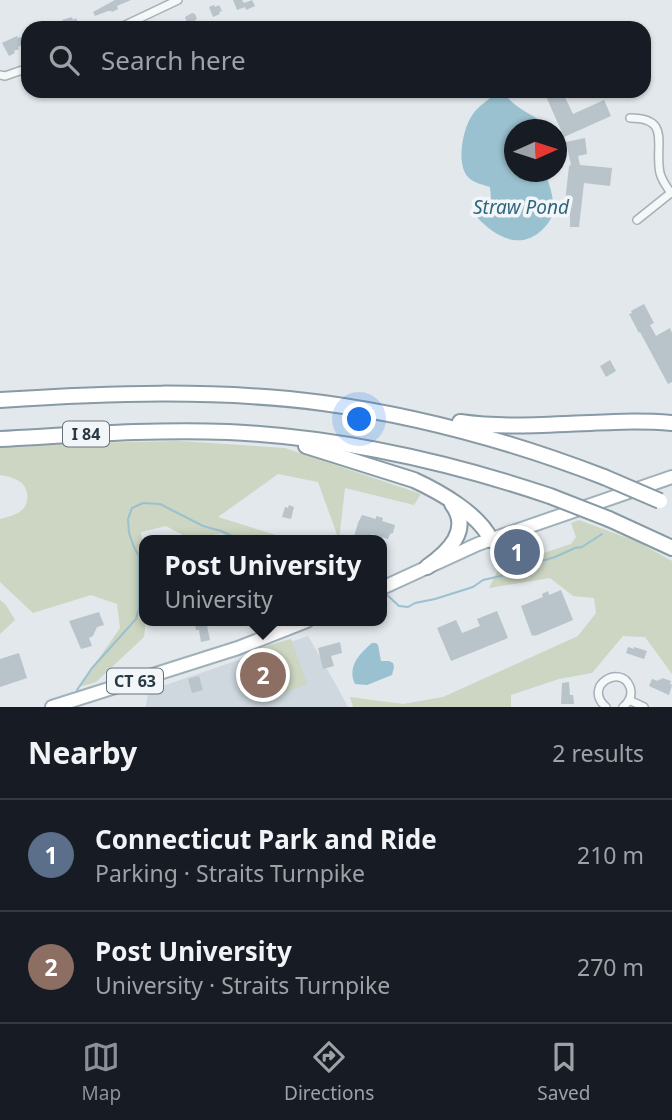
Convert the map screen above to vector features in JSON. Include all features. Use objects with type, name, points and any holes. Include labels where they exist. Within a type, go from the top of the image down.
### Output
[{"type":"highway","name":"I 84","points":[[0,400],[201,394],[261,397],[350,407],[408,418],[536,452],[666,504]]},
{"type":"highway","points":[[350,407],[498,426],[627,421],[672,423]]},
{"type":"highway","name":"I 84","points":[[0,439],[142,432],[229,432],[316,440],[382,450],[467,470],[550,496],[672,548]]},
{"type":"highway","points":[[229,432],[317,449],[414,480],[461,508],[484,529],[491,540]]},
{"type":"highway","points":[[427,567],[449,548],[459,528],[456,509],[438,492]]},
{"type":"main road","points":[[387,585],[491,540],[672,477]]},
{"type":"main road","name":"CT 63","points":[[52,707],[238,648],[294,626]]},
{"type":"street","points":[[134,21],[178,0]]},
{"type":"street","points":[[0,75],[21,70]]},
{"type":"street","points":[[630,118],[650,120],[659,128],[661,175],[672,192],[637,220]]},
{"type":"street","points":[[606,707],[598,694],[601,683],[610,677],[621,678],[629,685],[629,700],[623,707]]},
{"type":"street","points":[[629,700],[644,707]]},
{"type":"shaded area","points":[[308,636],[348,707],[146,707],[148,691]]},
{"type":"green space","points":[[180,441],[285,448],[421,494],[414,505],[345,488],[340,535],[337,535],[318,482],[278,474],[218,517],[276,535],[183,535],[166,526],[141,532],[139,626],[145,626],[144,637],[96,682],[79,687],[120,628],[117,604],[91,595],[33,613],[0,582],[0,519],[20,512],[27,498],[26,489],[21,482],[0,475],[0,448]]},
{"type":"green space","points":[[579,520],[638,542],[672,561],[672,674],[645,637],[623,636],[592,673],[559,679],[511,695],[511,707],[353,707],[350,697],[403,704],[443,697],[578,636],[596,613],[594,598],[573,596],[550,578],[489,588],[499,568],[571,544],[576,537],[571,523]]},
{"type":"green space","points":[[0,600],[15,620],[0,634]]},
{"type":"green space","points":[[291,639],[307,684],[259,703],[245,685],[244,666],[247,651]]},
{"type":"water","name":"Straw Pond","points":[[490,98],[508,98],[538,119],[504,119],[504,182],[548,182],[551,190],[553,213],[548,223],[534,236],[508,239],[491,230],[476,216],[476,208],[483,206],[491,198],[490,187],[471,180],[462,164],[462,146],[473,114]]},
{"type":"water","points":[[372,643],[378,645],[381,661],[393,663],[392,675],[367,685],[355,684],[353,666]]},
{"type":"building","points":[[115,0],[131,0],[117,6],[118,9],[112,12],[95,16],[93,12]]},
{"type":"building","points":[[233,0],[242,0],[244,3],[252,0],[255,6],[237,10]]},
{"type":"building","points":[[219,5],[222,11],[213,17],[209,7]]},
{"type":"building","points":[[192,13],[197,19],[186,21],[185,17]]},
{"type":"building","points":[[72,17],[77,21],[62,21]]},
{"type":"building","points":[[17,36],[21,39],[19,49],[9,56],[2,43]]},
{"type":"building","points":[[547,98],[565,98],[573,114],[604,100],[611,116],[567,136],[567,119],[556,119]]},
{"type":"building","points":[[585,138],[587,154],[578,156],[580,165],[612,168],[610,186],[584,183],[579,227],[570,227],[570,213],[564,212],[571,165],[567,142]]},
{"type":"building","points":[[644,304],[654,323],[650,325],[656,336],[670,328],[672,333],[672,382],[668,384],[629,314]]},
{"type":"building","points":[[610,360],[616,371],[606,377],[600,366]]},
{"type":"building","points":[[289,505],[294,507],[291,519],[282,517],[285,507],[288,508]]},
{"type":"building","points":[[362,515],[383,518],[382,521],[395,525],[388,539],[387,535],[354,535]]},
{"type":"building","points":[[561,590],[573,620],[532,636],[521,606],[543,597],[542,594],[548,591],[549,595]]},
{"type":"building","points":[[497,611],[508,638],[451,661],[437,628],[456,620],[462,633],[480,626],[477,619]]},
{"type":"building","points":[[99,612],[104,625],[97,627],[89,638],[92,646],[81,649],[69,621]]},
{"type":"building","points":[[195,626],[207,626],[210,640],[201,642],[199,630],[196,630]]},
{"type":"building","points":[[340,642],[342,653],[331,656],[334,666],[323,669],[318,648]]},
{"type":"building","points":[[628,647],[647,651],[644,659],[626,653]]},
{"type":"building","points":[[19,653],[27,678],[0,687],[0,659]]},
{"type":"building","points":[[199,676],[203,690],[192,693],[188,679]]},
{"type":"building","points":[[662,678],[671,681],[669,695],[649,686],[652,679],[658,681]]},
{"type":"building","points":[[569,682],[574,704],[561,704],[562,683]]},
{"type":"waterway","points":[[139,556],[129,533],[128,519],[132,508],[143,503],[160,504],[203,526],[230,535]]},
{"type":"waterway","points":[[387,595],[399,606],[408,607],[473,587],[483,580],[505,575],[582,547],[602,534]]},
{"type":"waterway","points":[[139,556],[139,608]]},
{"type":"waterway","points":[[77,690],[92,668],[136,619],[139,608]]},
{"type":"place","name":"Connecticut Park and Ride","points":[[517,552]]},
{"type":"place","name":"Post University","points":[[263,675]]}]
